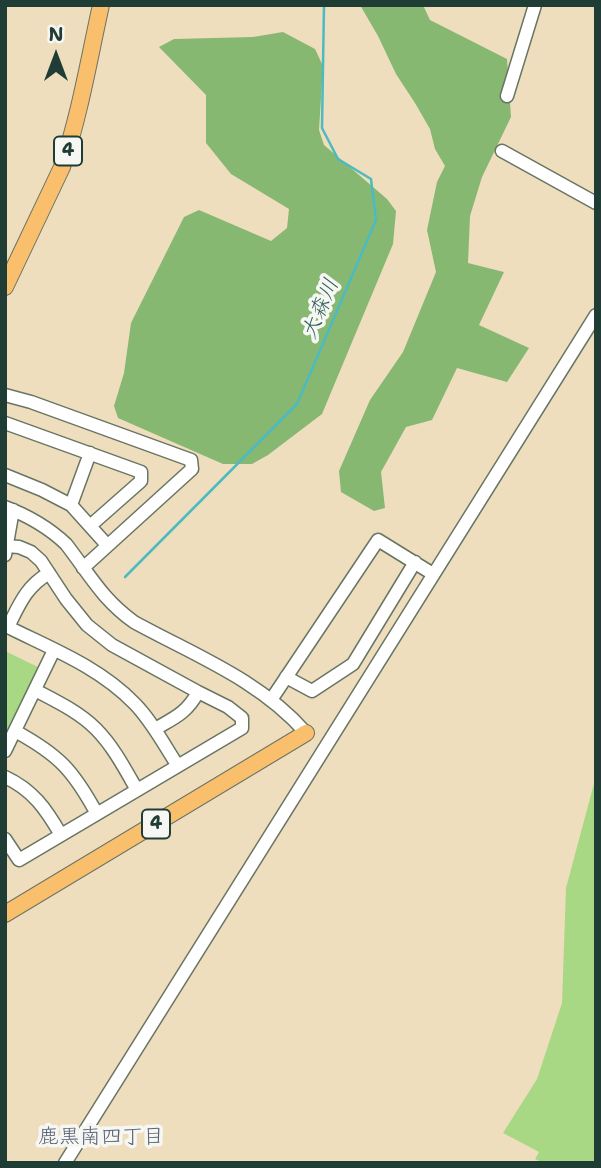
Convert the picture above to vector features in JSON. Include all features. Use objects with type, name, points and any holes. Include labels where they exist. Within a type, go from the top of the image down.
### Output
[{"type":"main road","name":"4","points":[[5,287],[66,157],[101,5]]},
{"type":"main road","name":"4","points":[[7,908],[306,733]]},
{"type":"street","points":[[507,96],[535,5]]},
{"type":"street","points":[[502,151],[596,203]]},
{"type":"street","points":[[65,1163],[596,315]]},
{"type":"street","points":[[5,395],[191,460],[192,469],[83,568]]},
{"type":"street","points":[[5,423],[141,472],[141,481],[90,526]]},
{"type":"street","points":[[71,505],[90,453]]},
{"type":"street","points":[[5,475],[71,505],[107,545]]},
{"type":"street","points":[[5,839],[19,860],[242,728],[242,718],[228,707],[112,645],[88,625],[66,599],[41,561],[31,552],[19,547],[6,551],[9,508],[48,527],[66,544],[107,599],[134,622],[247,682],[292,718],[306,733]]},
{"type":"street","points":[[271,700],[378,540],[433,574]]},
{"type":"street","points":[[286,677],[312,691],[353,664],[415,562]]},
{"type":"street","points":[[49,573],[36,581],[25,593],[8,627],[83,664],[111,682],[135,704],[155,729],[178,766]]},
{"type":"street","points":[[5,751],[54,650]]},
{"type":"street","points":[[35,690],[67,706],[96,730],[119,759],[138,790]]},
{"type":"street","points":[[155,729],[184,712],[198,692]]},
{"type":"street","points":[[15,731],[42,745],[65,764],[83,788],[97,814]]},
{"type":"street","points":[[5,777],[35,797],[61,835]]},
{"type":"green space","points":[[360,5],[423,5],[430,20],[507,59],[511,117],[482,177],[470,216],[468,263],[504,272],[479,325],[529,348],[507,382],[457,368],[432,420],[406,427],[381,472],[385,508],[374,511],[341,492],[339,471],[370,400],[403,352],[436,272],[427,230],[437,182],[445,166],[435,149],[430,129],[396,74]]},
{"type":"green space","points":[[283,32],[315,49],[323,66],[319,130],[324,145],[387,199],[396,211],[393,244],[322,414],[252,464],[223,464],[118,418],[114,406],[124,373],[131,323],[184,217],[199,210],[271,241],[287,228],[289,209],[231,174],[206,143],[206,95],[159,47],[174,39],[253,37]]},
{"type":"green space","points":[[5,651],[40,668],[5,740]]},
{"type":"green space","points":[[596,776],[596,1163],[543,1163],[535,1159],[539,1152],[503,1133],[537,1079],[562,1003],[566,888]]},
{"type":"waterway","name":"大森川","points":[[125,577],[297,404],[376,220],[371,179],[338,159],[322,128],[324,5]]},
{"type":"district","name":"鹿黒南四丁目","points":[[101,1138]]}]
